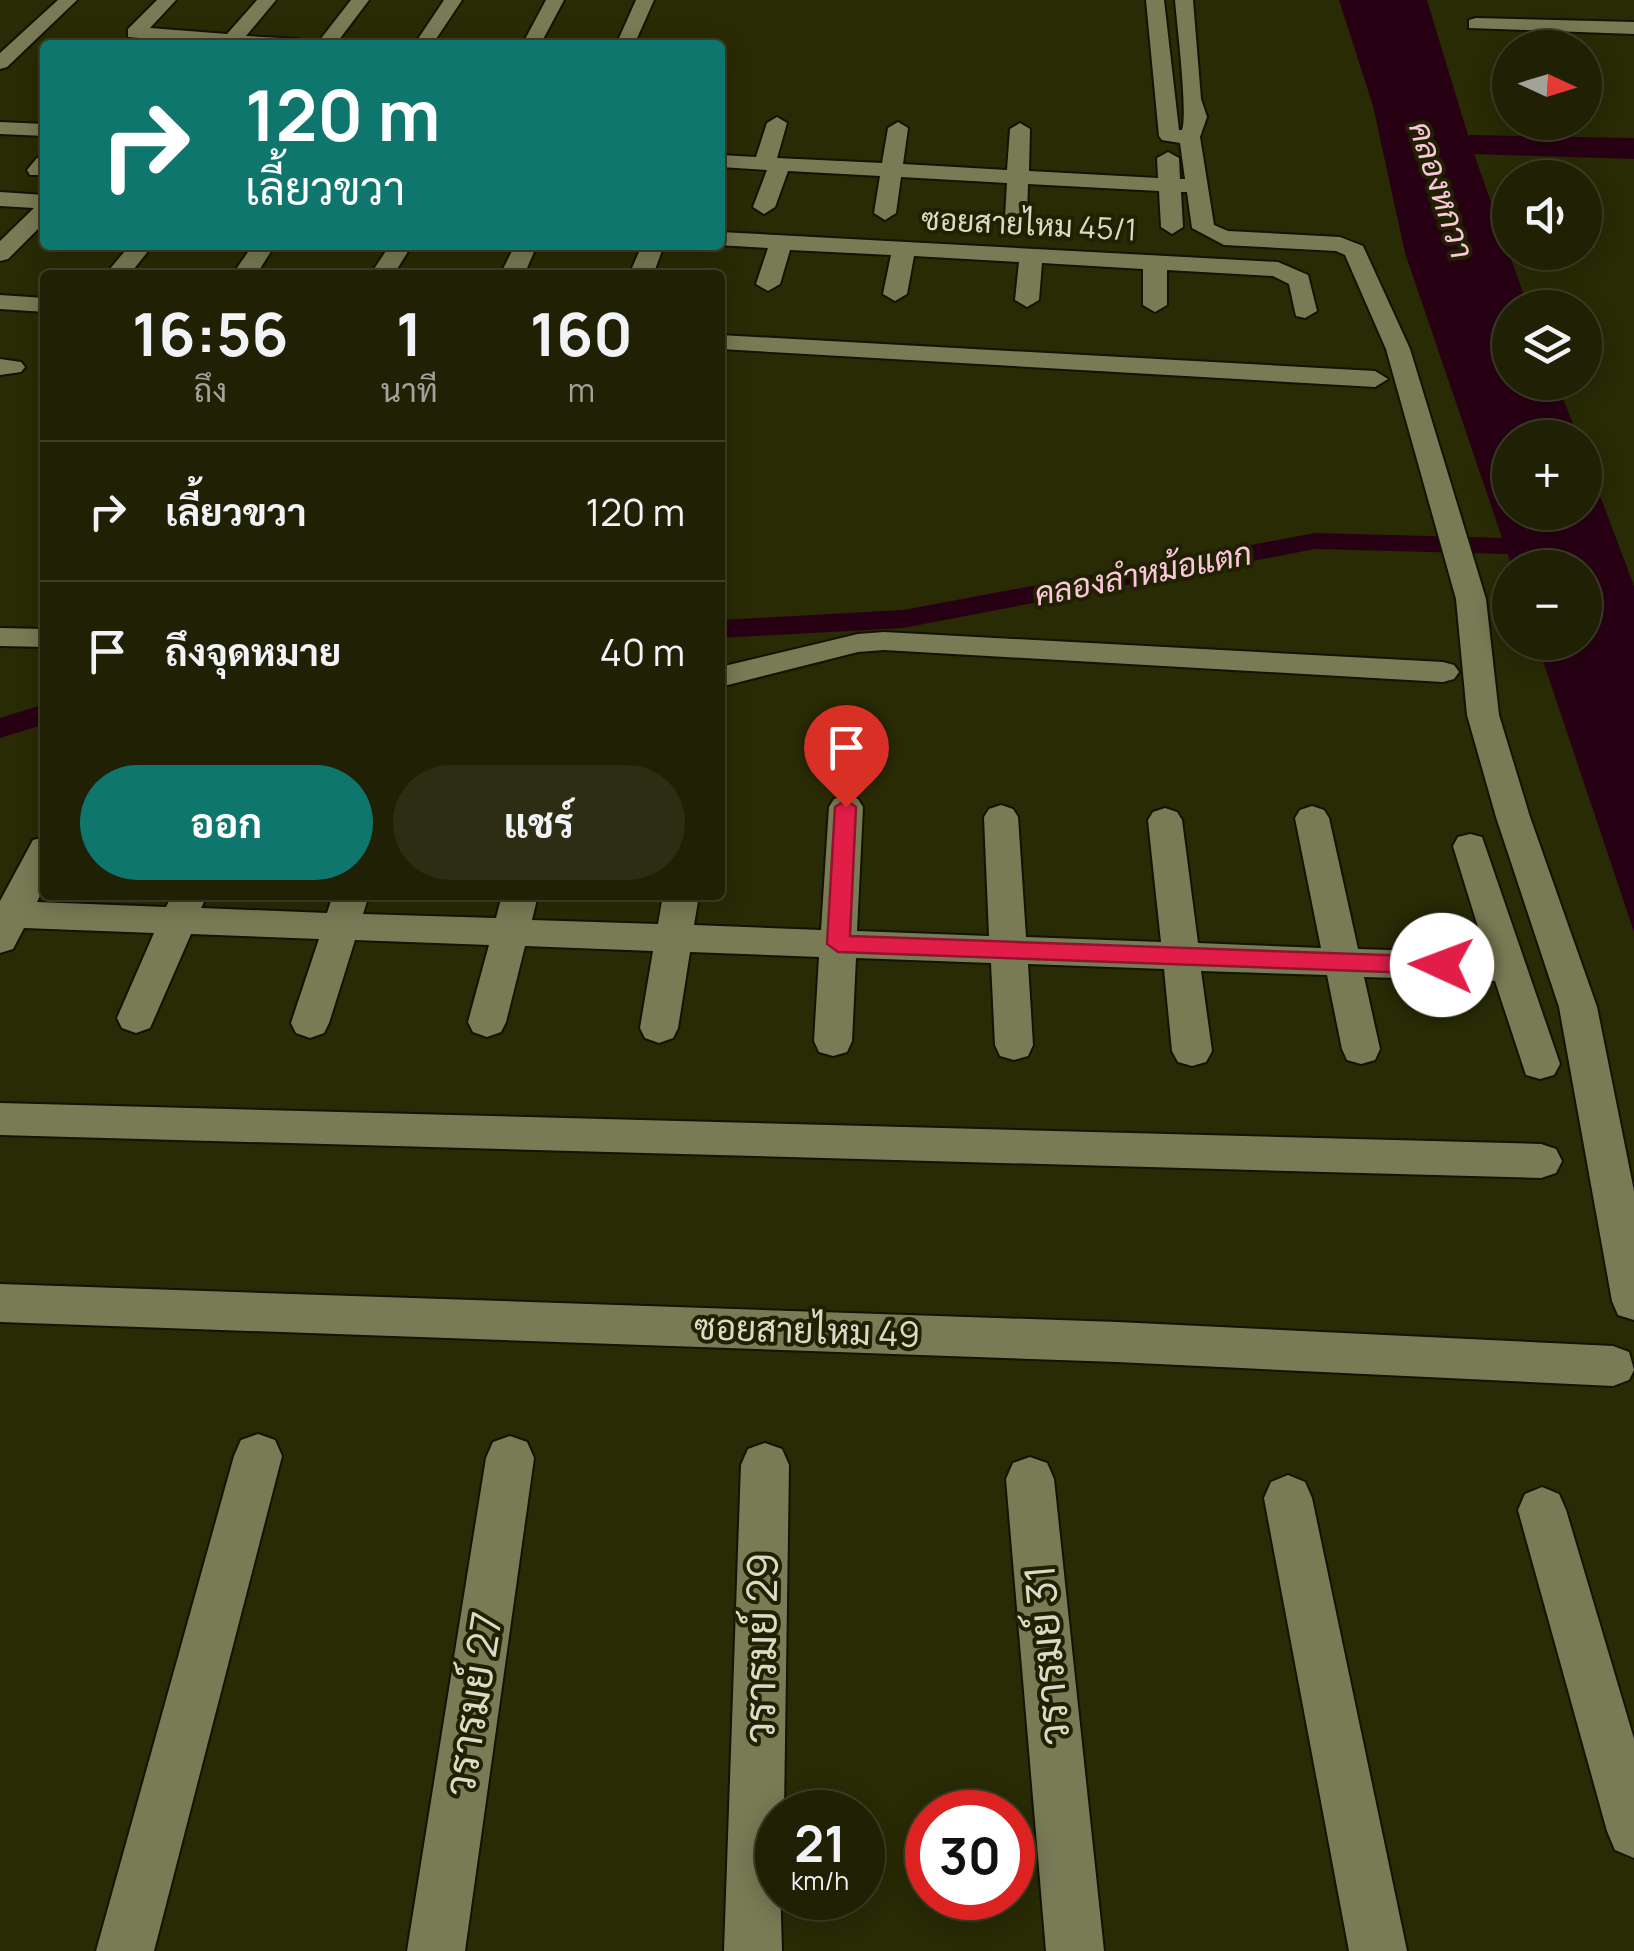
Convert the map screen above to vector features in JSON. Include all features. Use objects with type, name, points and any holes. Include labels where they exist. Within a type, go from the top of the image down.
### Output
[{"type":"street","points":[[0,63],[68,0]]},
{"type":"street","points":[[129,39],[168,0]]},
{"type":"street","points":[[233,40],[267,0]]},
{"type":"street","points":[[329,40],[360,0]]},
{"type":"street","points":[[426,40],[454,0]]},
{"type":"street","points":[[535,40],[555,0]]},
{"type":"street","points":[[626,40],[645,0]]},
{"type":"street","points":[[1155,0],[1180,136],[1196,186],[1203,228],[1212,235],[1340,244],[1360,258],[1398,348],[1471,599],[1484,714],[1513,817],[1578,1007],[1634,1301]]},
{"type":"street","points":[[1172,227],[1166,184],[1180,136],[1197,117],[1191,99],[1184,0]]},
{"type":"street","points":[[1476,24],[1634,28]]},
{"type":"street","points":[[129,39],[154,40]]},
{"type":"street","points":[[0,42],[21,44]]},
{"type":"street","points":[[764,207],[777,124]]},
{"type":"street","points":[[0,128],[40,129]]},
{"type":"street","points":[[885,213],[898,128]]},
{"type":"street","points":[[1016,216],[1020,129]]},
{"type":"street","points":[[725,160],[1196,186]]},
{"type":"street","points":[[0,199],[40,204]]},
{"type":"street","points":[[0,254],[40,210]]},
{"type":"street","name":"ซอยสายไหม 45/1","points":[[725,238],[1155,262],[1292,274],[1300,280],[1305,311]]},
{"type":"street","points":[[768,284],[781,242]]},
{"type":"street","points":[[895,294],[904,248]]},
{"type":"street","points":[[122,270],[138,250]]},
{"type":"street","points":[[386,269],[398,250]]},
{"type":"street","points":[[1027,300],[1031,256]]},
{"type":"street","points":[[1155,262],[1155,305]]},
{"type":"street","points":[[0,302],[40,305]]},
{"type":"street","points":[[725,342],[1375,379]]},
{"type":"street","points":[[0,636],[40,638]]},
{"type":"street","points":[[725,676],[884,641],[1444,672]]},
{"type":"street","points":[[833,1041],[846,807]]},
{"type":"street","points":[[1001,816],[1014,1045]]},
{"type":"street","points":[[1312,818],[1360,1049]]},
{"type":"street","points":[[1165,820],[1192,1051]]},
{"type":"street","points":[[1470,846],[1540,1064]]},
{"type":"street","points":[[4,923],[40,858]]},
{"type":"street","points":[[487,1022],[519,900]]},
{"type":"street","points":[[660,1028],[681,900]]},
{"type":"street","points":[[4,923],[184,908],[346,910],[510,932],[1509,968]]},
{"type":"street","points":[[136,1018],[184,908]]},
{"type":"street","points":[[310,1023],[346,910]]},
{"type":"street","points":[[0,1119],[1541,1161]]},
{"type":"street","name":"ซอยสายไหม 49","points":[[0,1303],[1137,1342],[1614,1366]]},
{"type":"street","points":[[125,1951],[258,1456]]},
{"type":"street","name":"วรารมย์ 27","points":[[436,1951],[510,1458]]},
{"type":"street","name":"วรารมย์ 29","points":[[753,1951],[766,1465]]},
{"type":"street","name":"วรารมย์ 31","points":[[1030,1478],[1075,1951]]},
{"type":"street","points":[[1288,1498],[1378,1951]]},
{"type":"street","points":[[1542,1510],[1634,1830]]},
{"type":"water","name":"คลองหกวา","points":[[1339,0],[1427,0],[1468,135],[1492,135],[1492,140],[1634,138],[1634,159],[1474,154],[1492,205],[1492,270],[1515,270],[1522,290],[1492,290],[1492,400],[1564,400],[1571,420],[1492,420],[1492,508],[1405,253],[1373,106]]},
{"type":"water","points":[[1602,501],[1634,586],[1634,932],[1543,660],[1602,660],[1602,550],[1506,550],[1499,530],[1602,530]]},
{"type":"waterway","name":"คลองลำหม้อแตก","points":[[725,629],[903,619],[1315,541],[1550,547]]},
{"type":"waterway","name":"คลองลำหม้อแตก","points":[[0,728],[40,716]]},
{"type":"route","points":[[846,807],[838,944],[1442,965]]}]
